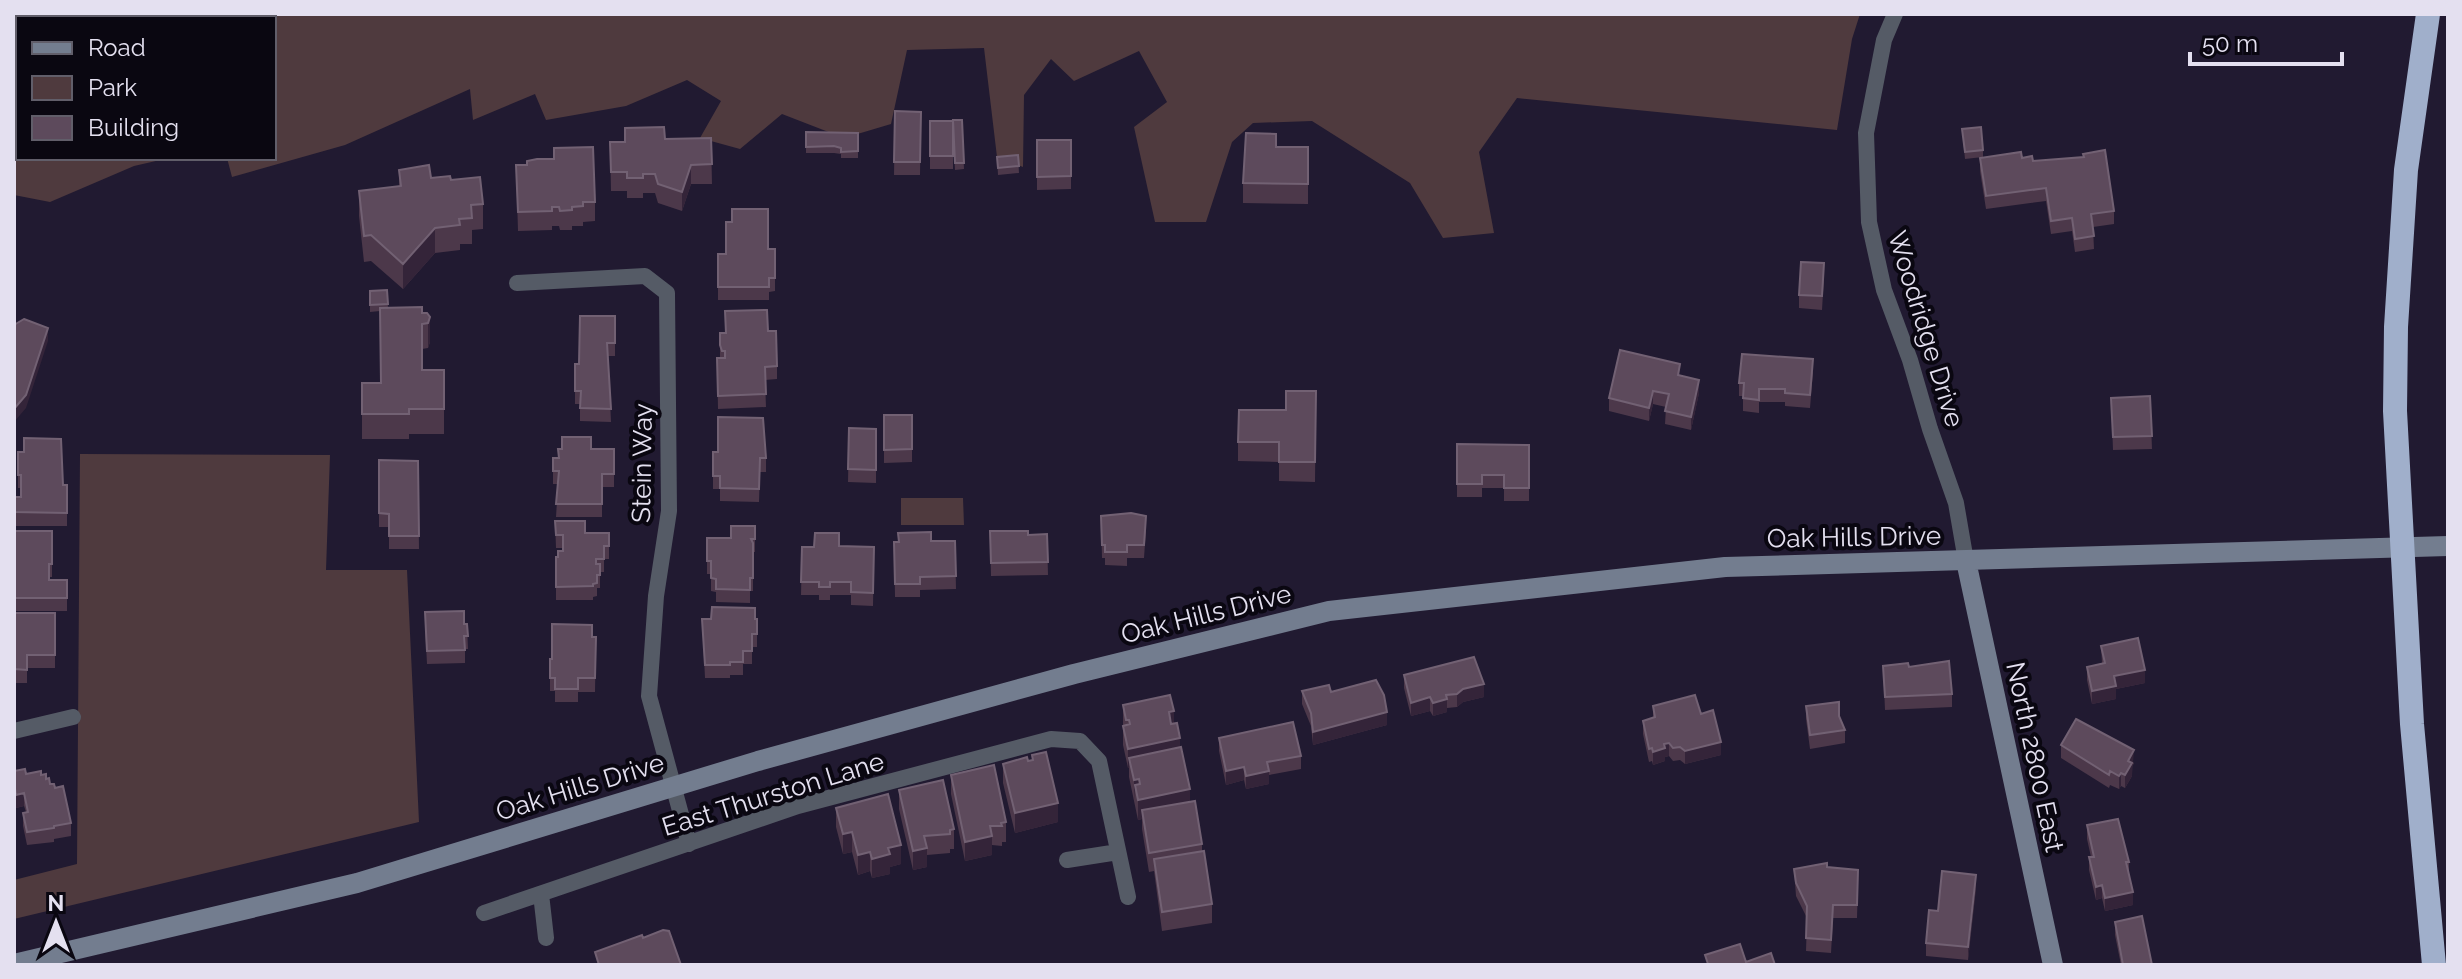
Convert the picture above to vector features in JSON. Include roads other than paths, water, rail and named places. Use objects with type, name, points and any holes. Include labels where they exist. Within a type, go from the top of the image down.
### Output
[{"type":"highway","points":[[2428,14],[2406,170],[2395,411],[2418,806],[2434,965]]},
{"type":"main road","name":"Oak Hills Drive","points":[[14,964],[357,883],[672,786],[1074,674],[1329,611],[1725,567],[2446,546]]},
{"type":"main road","name":"North 2800 East","points":[[1966,561],[2053,965]]},
{"type":"street","name":"Woodridge Drive","points":[[1895,14],[1884,40],[1866,133],[1869,222],[1884,290],[1956,503],[1966,561]]},
{"type":"street","name":"Stein Way","points":[[517,283],[645,276],[667,293],[669,511],[656,596],[649,696],[672,786]]},
{"type":"street","points":[[14,731],[73,717]]},
{"type":"street","name":"East Thurston Lane","points":[[484,913],[798,806],[1051,739],[1080,741],[1099,761],[1118,852]]},
{"type":"street","points":[[672,786],[689,844]]},
{"type":"street","points":[[1067,860],[1118,852],[1128,897]]},
{"type":"street","points":[[541,894],[546,938]]}]
